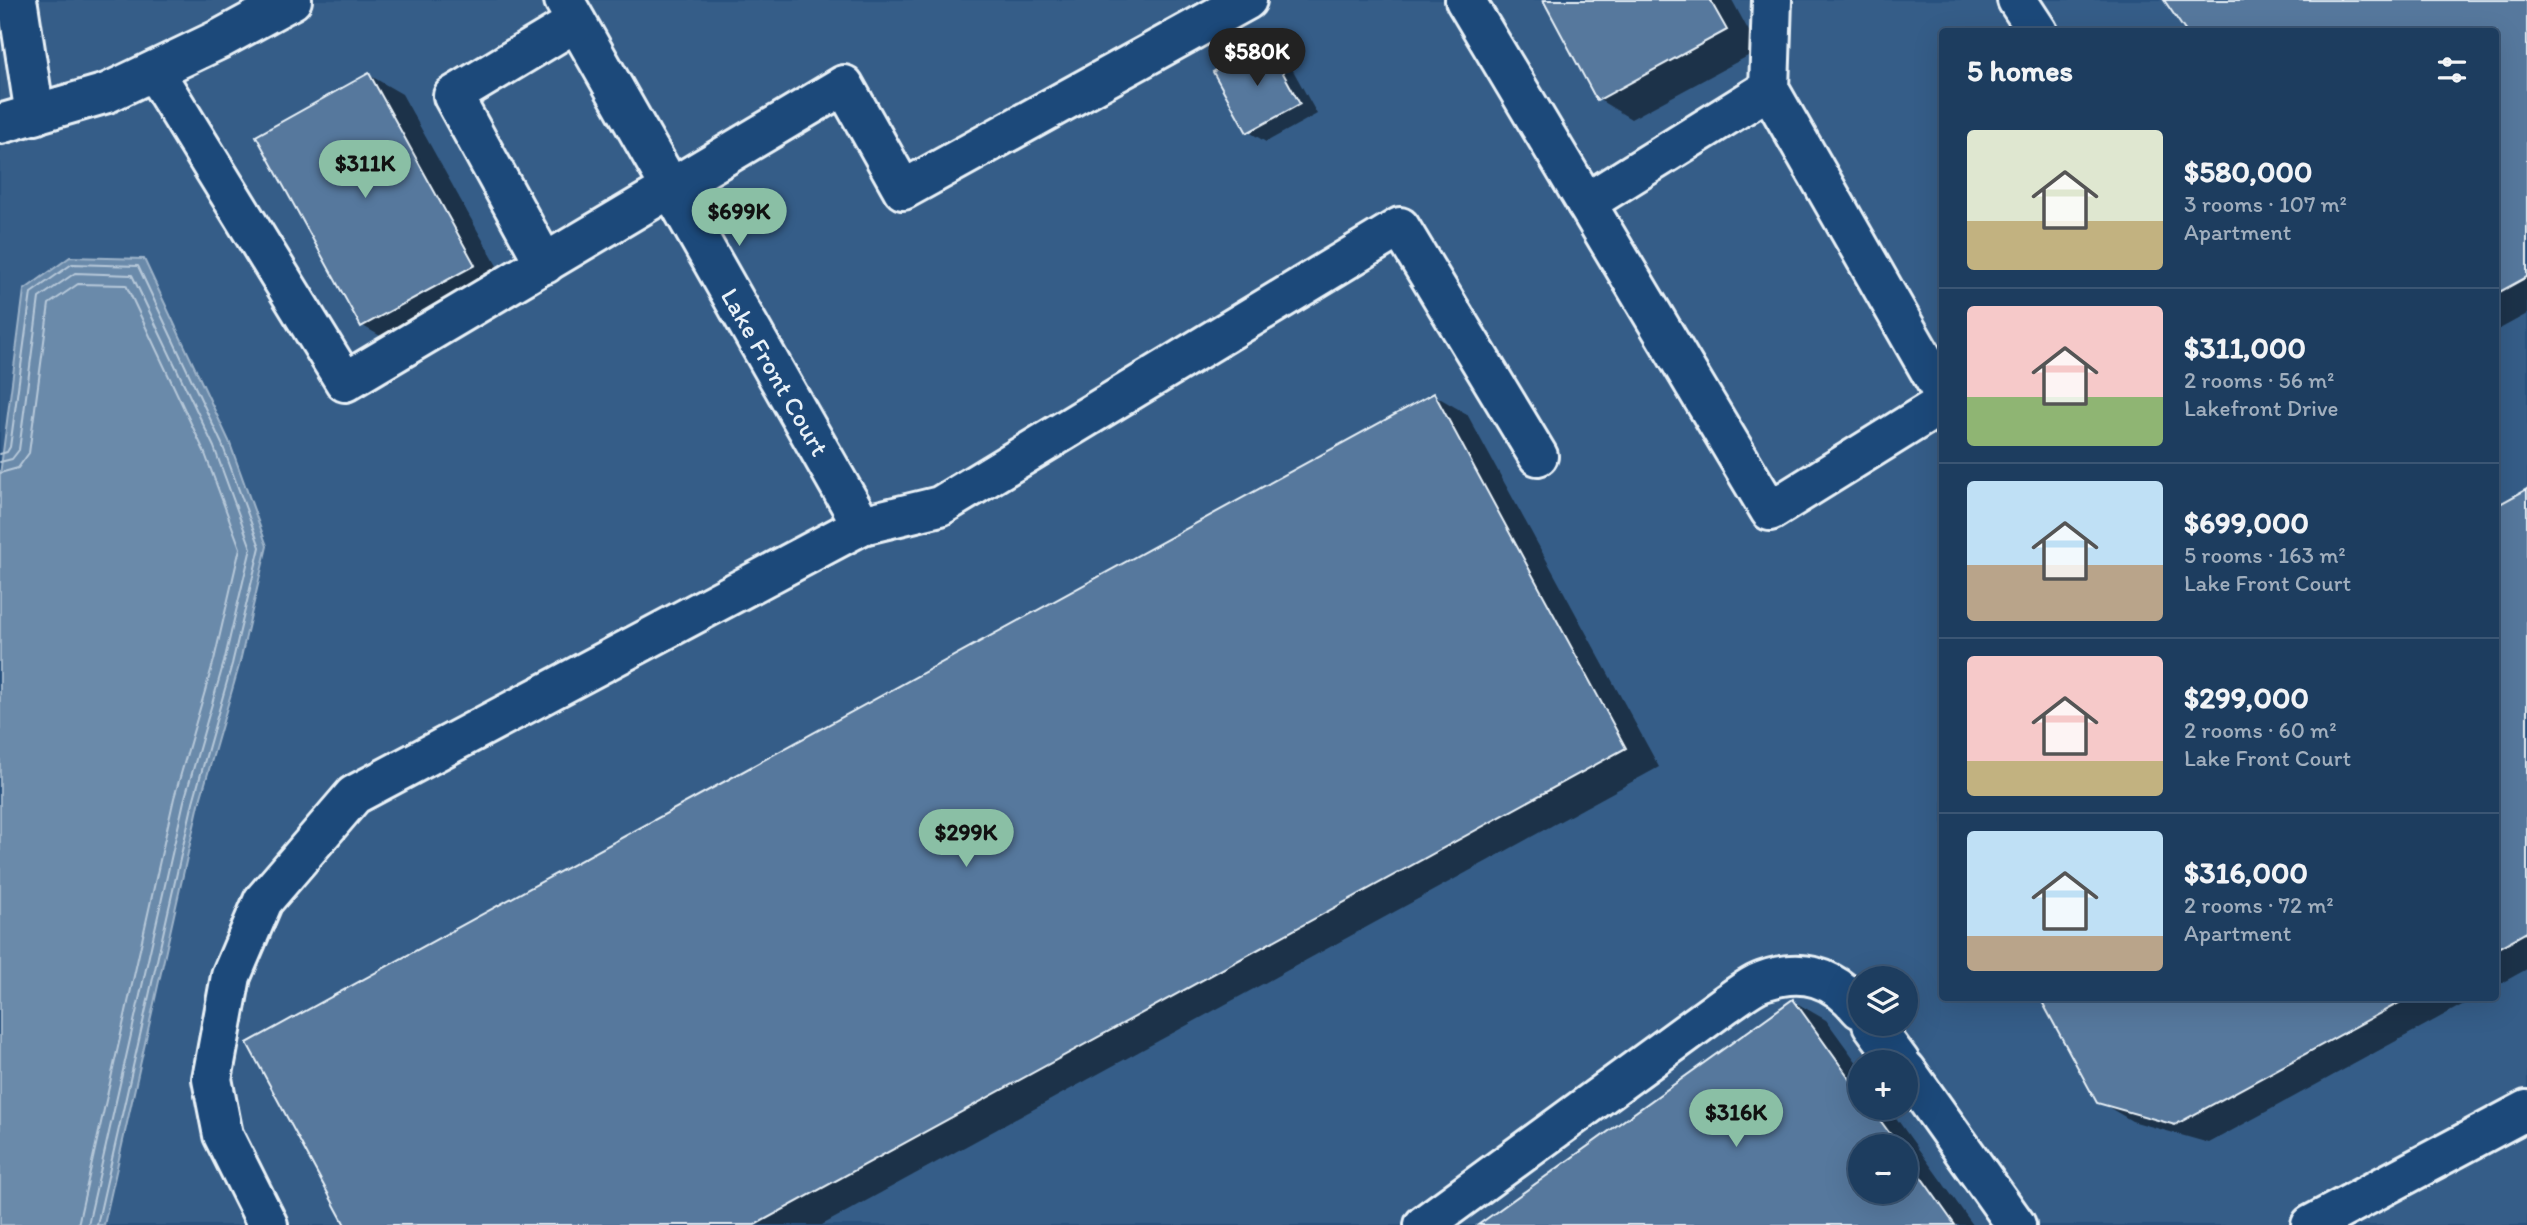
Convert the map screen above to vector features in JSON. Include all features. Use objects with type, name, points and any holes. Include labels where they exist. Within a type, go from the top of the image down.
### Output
[{"type":"street","points":[[11,0],[18,5],[17,119],[107,93],[220,39],[292,0]]},
{"type":"street","points":[[154,71],[345,382],[844,85],[903,190],[1247,0]]},
{"type":"street","points":[[1465,0],[1770,511],[1939,406]]},
{"type":"street","points":[[1772,0],[1769,89],[1939,387]]},
{"type":"street","points":[[2017,0],[2035,28]]},
{"type":"street","points":[[545,264],[453,96],[570,11]]},
{"type":"street","name":"Lake Front Court","points":[[570,11],[862,525]]},
{"type":"street","points":[[1586,203],[1769,89]]},
{"type":"street","points":[[268,1225],[223,1135],[212,1079],[231,976],[263,901],[354,795],[862,525],[940,506],[1400,227],[1538,456]]},
{"type":"street","points":[[1424,1225],[1726,1004],[1762,981],[1790,975],[1818,976],[1848,997]]},
{"type":"street","points":[[1918,1087],[2016,1225]]},
{"type":"street","points":[[2311,1225],[2527,1110]]},
{"type":"shaded area","points":[[0,0],[2527,0],[2527,1225],[0,1225]]},
{"type":"water","points":[[70,257],[144,259],[229,441],[267,546],[239,666],[199,804],[104,1225],[0,1225],[0,475],[24,290]]},
{"type":"building","points":[[1543,0],[1710,0],[1727,30],[1597,101]]},
{"type":"building","points":[[2164,0],[2527,0],[2527,277],[2499,292],[2499,28],[2183,28]]},
{"type":"building","points":[[1266,42],[1300,104],[1247,133],[1213,72]]},
{"type":"building","points":[[369,73],[475,265],[361,327],[256,136]]},
{"type":"building","points":[[1434,393],[1626,748],[755,1225],[345,1225],[247,1043]]},
{"type":"building","points":[[2527,489],[2527,932],[2499,947],[2499,504]]},
{"type":"building","points":[[1793,999],[1848,1076],[1848,1120],[1880,1120],[1890,1134],[1848,1134],[1848,1204],[1918,1204],[1918,1173],[1955,1225],[1478,1225]]},
{"type":"building","points":[[2042,1001],[2402,1001],[2175,1125],[2097,1103]]}]
